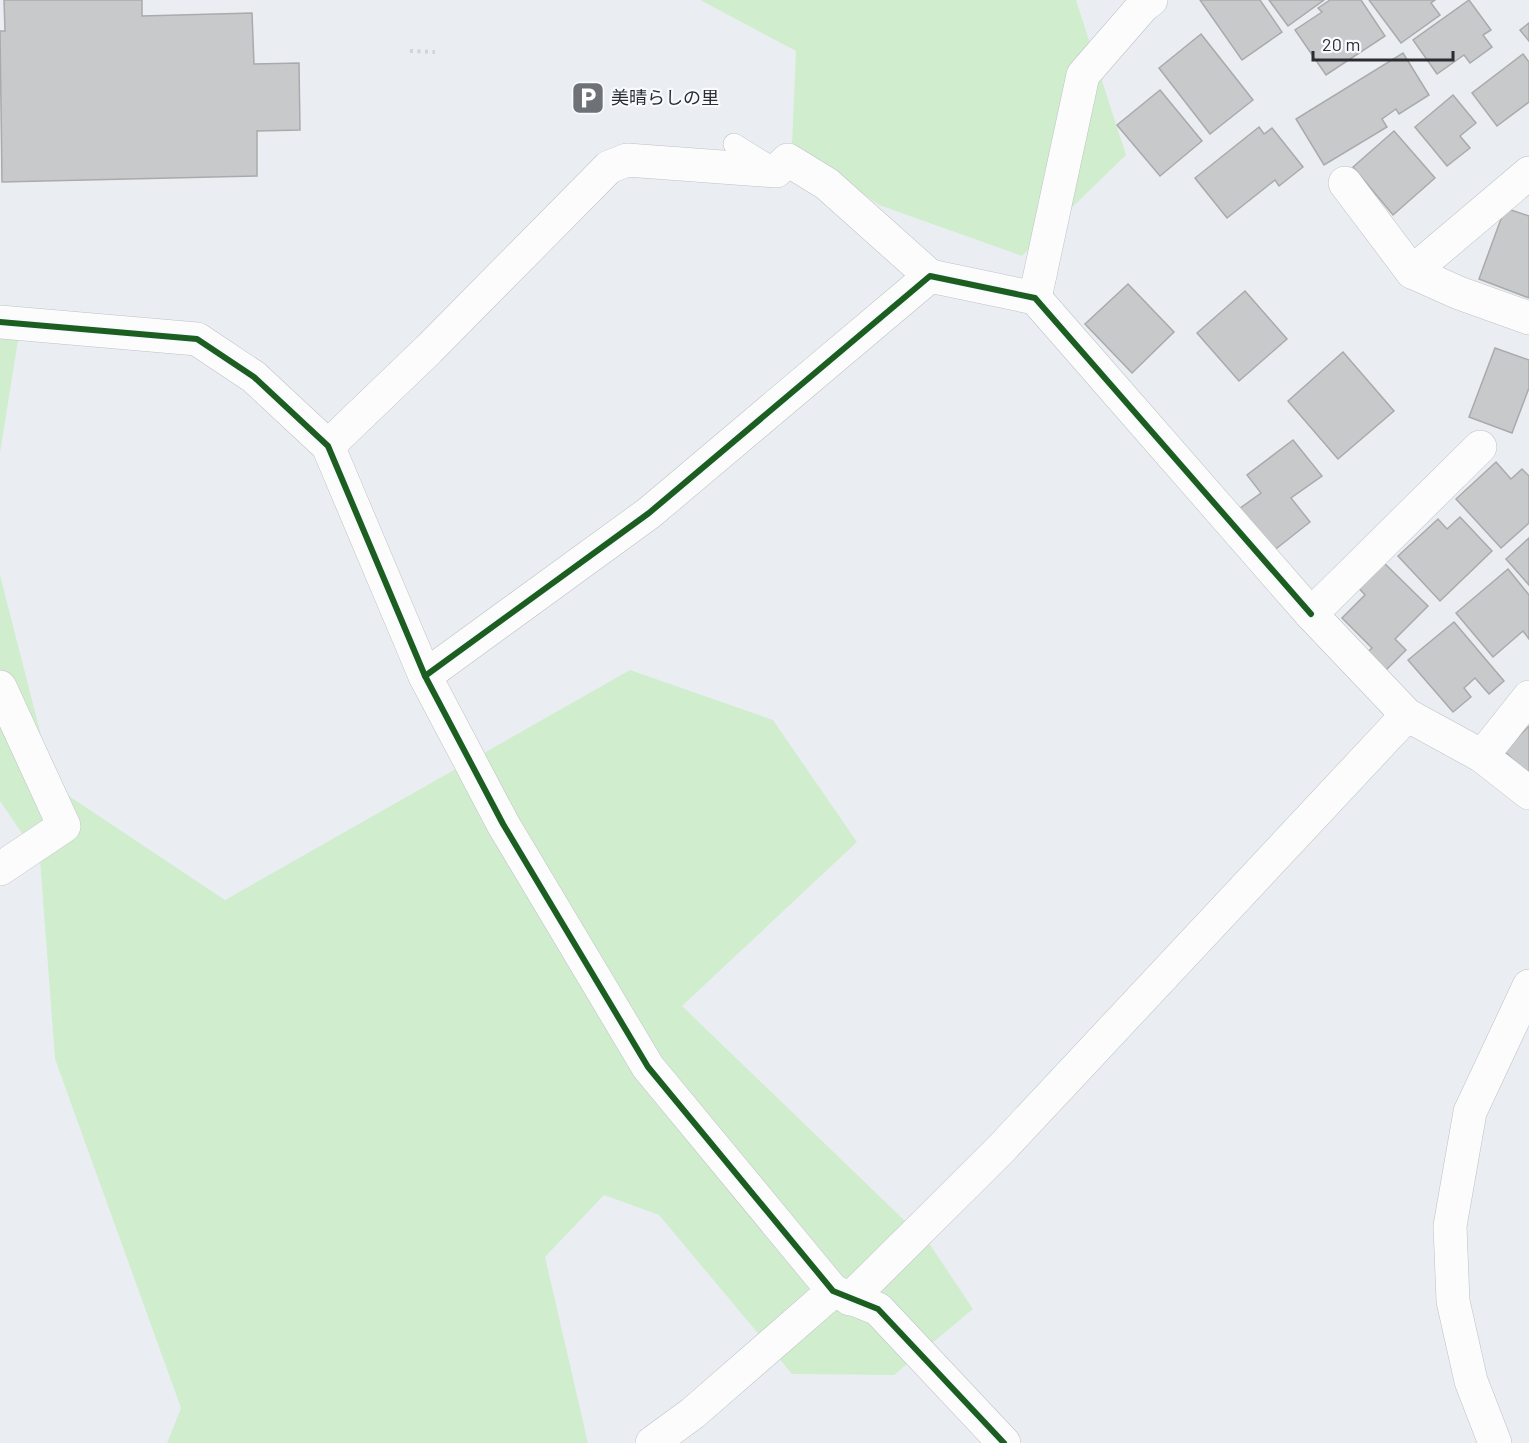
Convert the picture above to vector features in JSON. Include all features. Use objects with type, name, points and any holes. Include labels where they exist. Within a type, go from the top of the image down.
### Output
[{"type":"street","points":[[1035,298],[1083,75],[1144,2]]},
{"type":"street","points":[[328,446],[429,349],[609,167],[627,160],[776,171],[788,160],[827,184],[930,276],[1035,298],[1311,614],[1407,715],[1482,756],[1529,793]]},
{"type":"street","points":[[1412,272],[1529,173]]},
{"type":"street","points":[[1345,183],[1412,272],[1459,293],[1529,318]]},
{"type":"street","points":[[425,676],[649,513],[930,276]]},
{"type":"street","points":[[0,322],[197,339],[254,377],[328,446],[425,676],[503,824],[648,1066],[842,1295],[878,1309],[1005,1443]]},
{"type":"street","points":[[1311,614],[1480,447]]},
{"type":"street","points":[[0,687],[64,826],[0,869]]},
{"type":"street","points":[[1482,756],[1529,697]]},
{"type":"street","points":[[652,1443],[842,1295],[1000,1150],[1407,715]]},
{"type":"street","points":[[1495,1443],[1471,1381],[1453,1301],[1450,1226],[1470,1112],[1529,986]]},
{"type":"lane","points":[[734,144],[776,171]]},
{"type":"path","points":[[410,51],[435,52]]},
{"type":"green space","points":[[700,0],[1076,0],[1126,155],[1022,256],[879,205],[792,144],[796,51]]},
{"type":"green space","points":[[0,334],[19,334],[0,453]]},
{"type":"green space","points":[[0,575],[54,786],[225,900],[630,670],[773,720],[857,842],[682,1006],[931,1246],[973,1309],[894,1375],[792,1374],[659,1215],[604,1195],[545,1257],[588,1443],[167,1443],[181,1408],[55,1059],[40,860],[0,801]]},
{"type":"building","points":[[4,0],[142,0],[142,16],[252,13],[254,64],[299,63],[300,130],[257,131],[257,176],[2,182],[0,31],[5,31]]},
{"type":"building","points":[[1200,0],[1260,0],[1282,32],[1242,60]]},
{"type":"building","points":[[1269,0],[1324,0],[1288,26]]},
{"type":"building","points":[[1330,0],[1361,0],[1385,36],[1326,75],[1295,30],[1322,12],[1318,8]]},
{"type":"building","points":[[1369,0],[1435,0],[1431,3],[1440,15],[1401,43]]},
{"type":"building","points":[[1469,0],[1491,30],[1483,35],[1492,47],[1470,63],[1464,55],[1437,74],[1413,40]]},
{"type":"building","points":[[1529,23],[1529,41],[1520,30]]},
{"type":"building","points":[[1201,34],[1253,100],[1210,134],[1159,68]]},
{"type":"building","points":[[1403,53],[1429,95],[1399,114],[1396,109],[1382,119],[1387,127],[1324,165],[1296,119]]},
{"type":"building","points":[[1523,54],[1529,62],[1529,102],[1497,126],[1472,93]]},
{"type":"building","points":[[1160,90],[1202,141],[1160,176],[1117,125]]},
{"type":"building","points":[[1453,95],[1476,123],[1460,136],[1470,148],[1447,166],[1415,127]]},
{"type":"building","points":[[1259,127],[1264,134],[1272,128],[1303,167],[1279,186],[1275,180],[1227,218],[1195,178]]},
{"type":"building","points":[[1394,131],[1435,178],[1393,215],[1353,167]]},
{"type":"building","points":[[1505,208],[1529,216],[1529,298],[1479,279]]},
{"type":"building","points":[[1128,284],[1174,332],[1132,373],[1085,324]]},
{"type":"building","points":[[1245,291],[1287,339],[1239,381],[1197,333]]},
{"type":"building","points":[[1495,348],[1529,360],[1529,388],[1512,433],[1469,417]]},
{"type":"building","points":[[1343,352],[1394,411],[1338,459],[1288,401]]},
{"type":"building","points":[[1293,440],[1322,476],[1291,498],[1310,522],[1272,552],[1239,509],[1261,493],[1247,475]]},
{"type":"building","points":[[1496,462],[1511,479],[1522,469],[1529,476],[1529,523],[1501,548],[1456,499]]},
{"type":"building","points":[[1460,517],[1492,551],[1440,601],[1398,556],[1438,519],[1447,529]]},
{"type":"building","points":[[1529,538],[1529,585],[1506,559]]},
{"type":"building","points":[[1380,559],[1428,606],[1395,639],[1406,650],[1383,673],[1364,655],[1372,648],[1342,618],[1365,595],[1356,585]]},
{"type":"building","points":[[1508,569],[1529,595],[1529,639],[1523,631],[1493,657],[1456,613]]},
{"type":"building","points":[[1454,622],[1504,681],[1489,694],[1475,678],[1464,688],[1471,697],[1453,712],[1408,660]]},
{"type":"building","points":[[1529,726],[1529,775],[1504,751]]},
{"type":"cycle path","points":[[425,676],[649,513],[930,276],[1035,298],[1311,614]]},
{"type":"cycle path","points":[[0,322],[197,339],[254,377],[328,446],[425,676],[503,824],[648,1067],[833,1291],[878,1309],[1004,1443]]},
{"type":"place","name":"美晴らしの里","points":[[588,98]]}]
